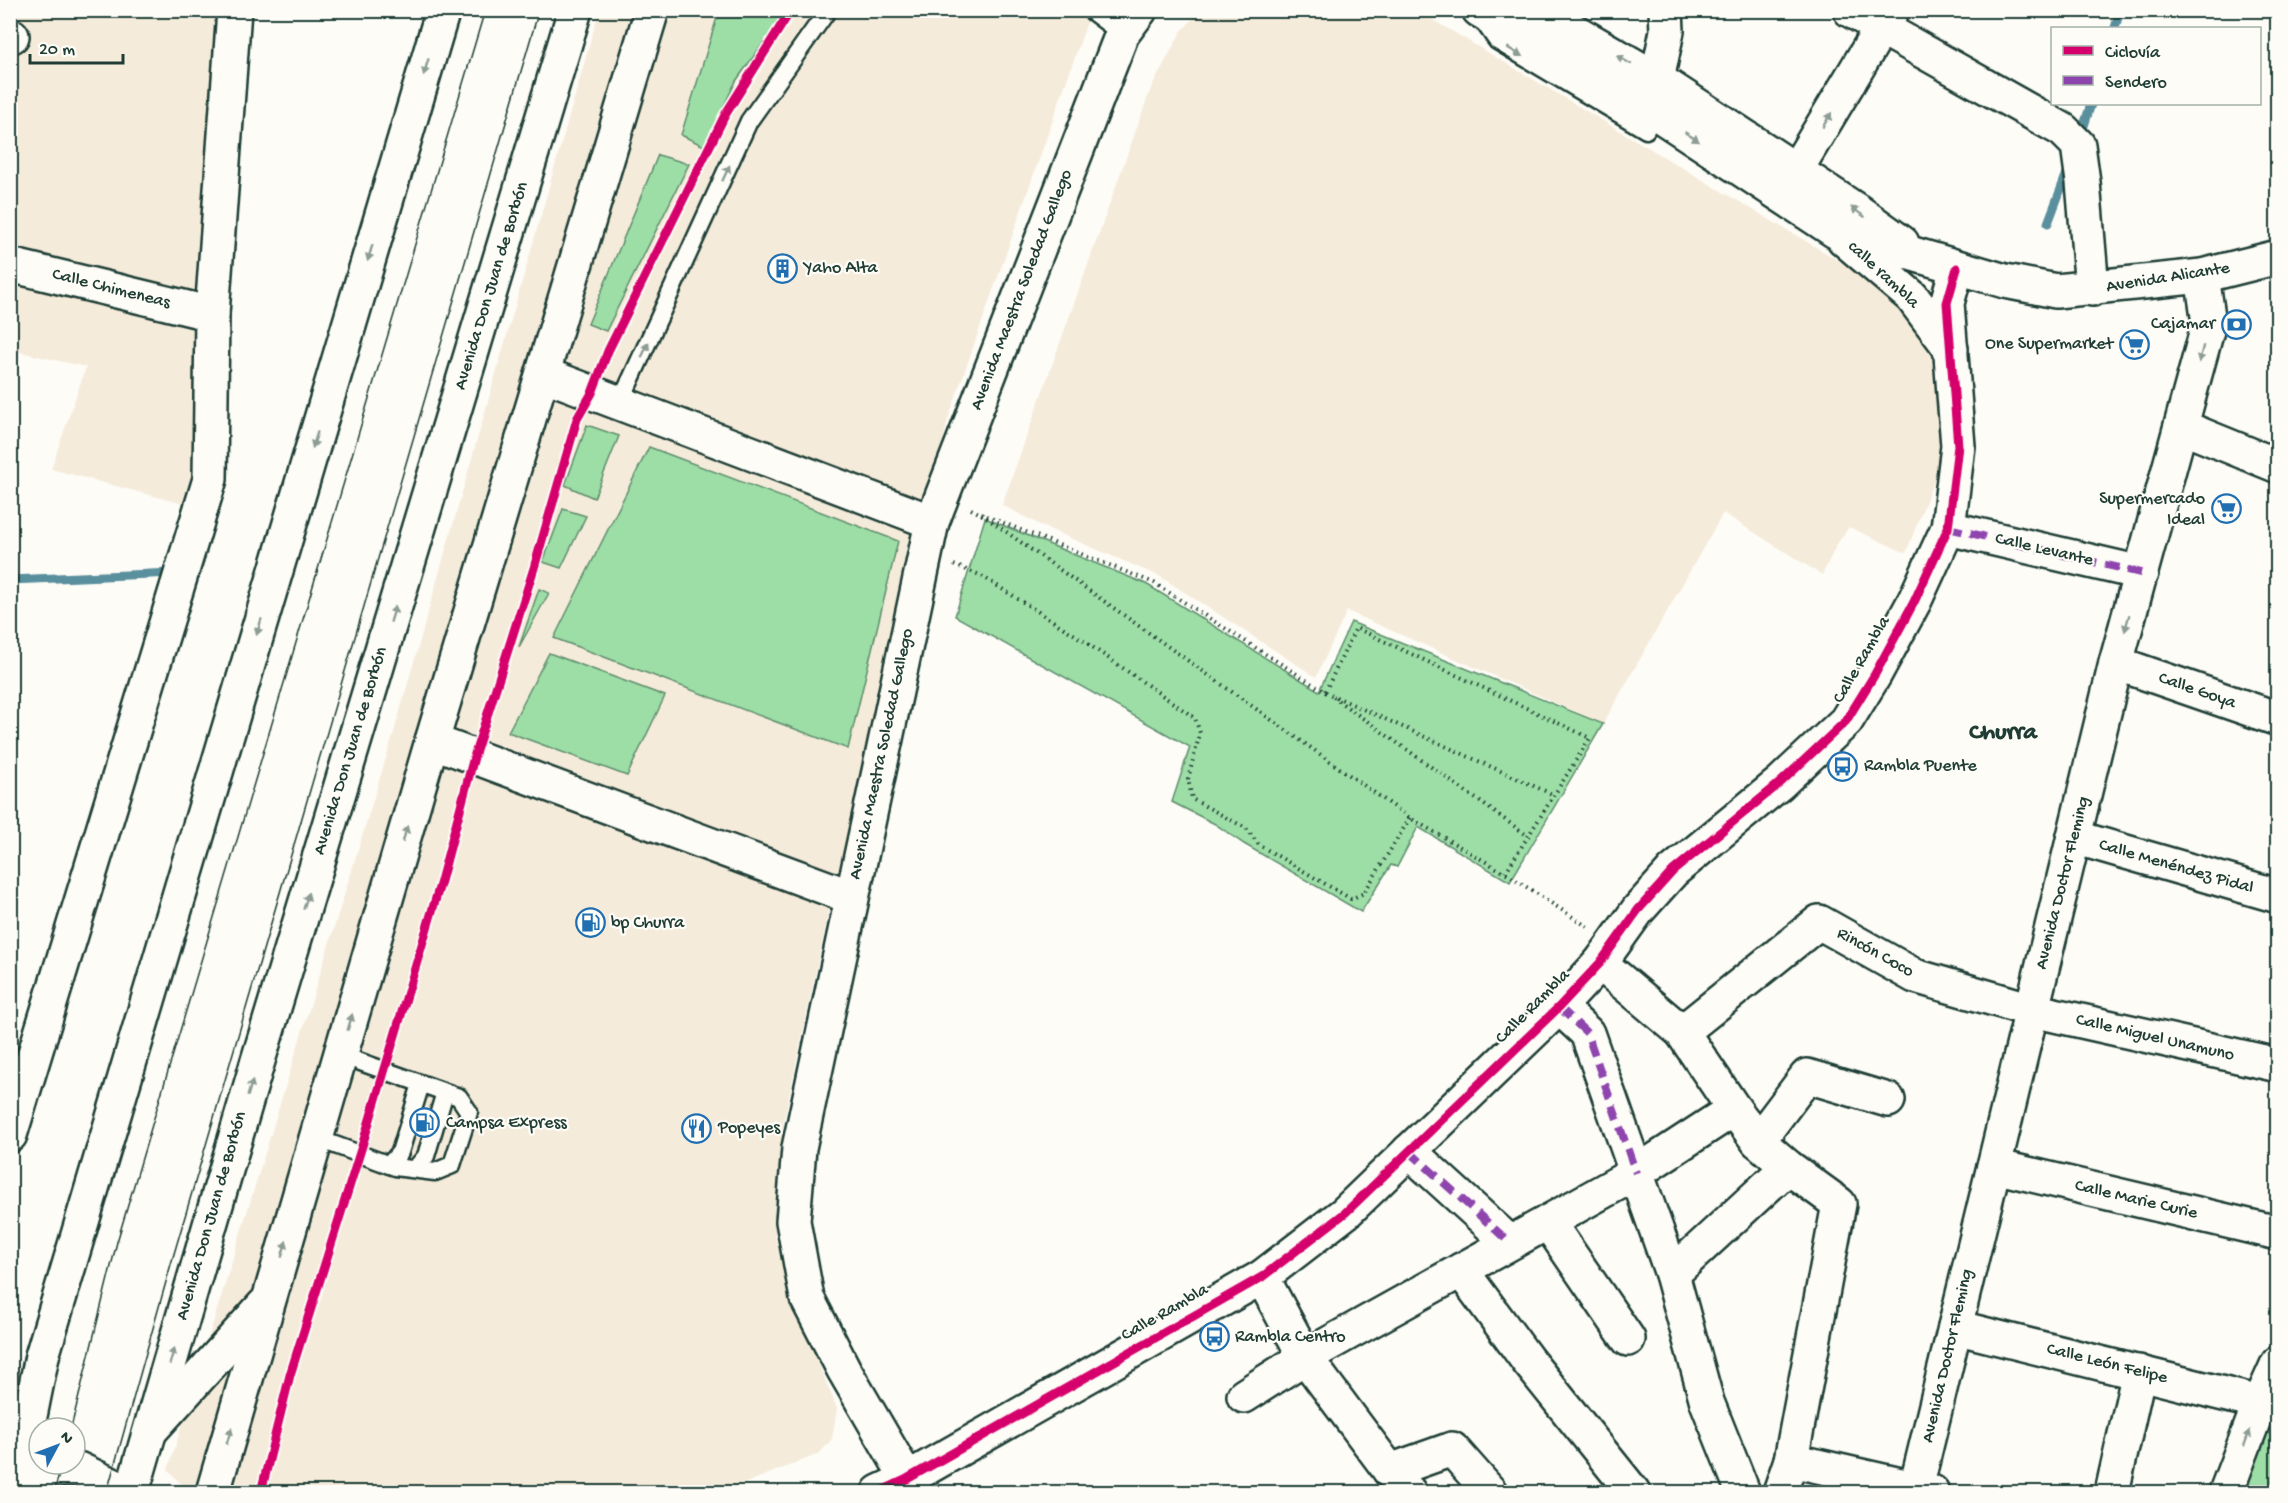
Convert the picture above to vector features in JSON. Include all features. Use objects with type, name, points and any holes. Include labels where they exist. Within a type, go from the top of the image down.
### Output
[{"type":"street","points":[[10,1135],[210,479],[212,314],[234,10]]},
{"type":"street","points":[[127,1492],[78,1469],[14,1479],[45,1345],[443,10]]},
{"type":"street","name":"Avenida Don Juan de Borbón","points":[[132,1492],[257,1064],[575,10]]},
{"type":"street","points":[[213,1492],[432,741],[652,10]]},
{"type":"street","points":[[1477,10],[1651,110],[1835,231],[1958,268]]},
{"type":"street","points":[[1538,10],[1657,78],[1856,210],[1923,258]]},
{"type":"street","points":[[1651,110],[1667,31],[1666,10]]},
{"type":"street","points":[[1850,10],[1887,20],[2063,130],[2078,145],[2092,289]]},
{"type":"street","name":"Avenida Maestra Soledad Gallego","points":[[900,1488],[807,1298],[793,1221],[799,1148],[851,897],[937,509],[1128,18]]},
{"type":"street","points":[[1796,170],[1887,20]]},
{"type":"street","name":"calle rambla","points":[[1835,231],[1912,297],[1952,349]]},
{"type":"street","name":"Avenida Alicante","points":[[1958,268],[2005,282],[2056,291],[2202,276],[2277,257]]},
{"type":"street","name":"Calle Chimeneas","points":[[10,265],[212,314]]},
{"type":"street","name":"Calle Rambla","points":[[900,1488],[1262,1277],[1345,1213],[1558,1007],[1607,953],[1638,910],[1673,871],[1780,783],[1846,721],[1875,674],[1914,602],[1948,528],[1958,446],[1947,303],[1958,268]]},
{"type":"street","name":"Avenida Doctor Fleming","points":[[1921,1491],[1955,1327],[2116,663],[2210,323],[2202,276]]},
{"type":"street","points":[[543,374],[620,403],[937,509]]},
{"type":"street","points":[[2182,427],[2277,466]]},
{"type":"street","name":"Calle Levante","points":[[1948,528],[2140,573]]},
{"type":"street","name":"Calle Goya","points":[[2116,663],[2277,719]]},
{"type":"street","points":[[432,741],[851,897]]},
{"type":"street","name":"Calle Menéndez Pidal","points":[[2074,837],[2277,896]]},
{"type":"street","name":"Rincón Coco","points":[[1682,1032],[1820,922],[1915,976],[2032,1010]]},
{"type":"street","points":[[1607,953],[1682,1032],[1758,1141],[1788,1167],[1839,1204],[1791,1460],[1779,1492]]},
{"type":"street","points":[[1558,1007],[1587,1033],[1672,1274],[1707,1402],[1743,1492]]},
{"type":"street","name":"Calle Miguel Unamuno","points":[[2032,1010],[2277,1065]]},
{"type":"street","points":[[1758,1141],[1807,1076],[1888,1100]]},
{"type":"street","points":[[1244,1396],[1305,1357],[1636,1173],[1734,1109]]},
{"type":"street","points":[[1409,1151],[1509,1242]]},
{"type":"street","points":[[1672,1274],[1788,1167]]},
{"type":"street","name":"Calle Marie Curie","points":[[1994,1167],[2277,1233]]},
{"type":"street","points":[[1548,1222],[1628,1340]]},
{"type":"street","points":[[1461,1270],[1528,1361],[1633,1492]]},
{"type":"street","points":[[1262,1277],[1305,1357],[1399,1482],[1452,1449],[1490,1492]]},
{"type":"street","points":[[151,1430],[269,1299]]},
{"type":"street","name":"Calle León Felipe","points":[[1955,1327],[2260,1403]]},
{"type":"street","points":[[2226,1492],[2277,1363]]},
{"type":"street","points":[[2112,1492],[2139,1372]]},
{"type":"street","points":[[1791,1460],[1921,1491]]},
{"type":"lane","points":[[620,403],[749,121],[828,10]]},
{"type":"lane","points":[[1090,10],[1128,18]]},
{"type":"lane","points":[[316,1138],[388,1165],[435,1172],[452,1165],[469,1112],[459,1097],[341,1055]]},
{"type":"lane","points":[[388,1165],[400,1152],[421,1084]]},
{"type":"lane","points":[[415,1169],[426,1156],[445,1092]]},
{"type":"path","points":[[937,509],[981,514],[1154,583],[1325,692],[1528,836]]},
{"type":"path","points":[[981,514],[1410,818],[1505,873],[1607,953]]},
{"type":"path","points":[[925,555],[980,575],[1075,635],[1195,718],[1200,733],[1188,779],[1192,799],[1246,828],[1259,845],[1351,899],[1364,893],[1410,818]]},
{"type":"path","points":[[1325,692],[1356,628],[1590,738],[1505,873]]},
{"type":"path","points":[[1325,692],[1554,795]]},
{"type":"shaded area","points":[[11,11],[218,11],[199,508],[51,469],[86,367],[11,350]]},
{"type":"shaded area","points":[[599,11],[1091,11],[948,419],[831,901],[784,1120],[775,1237],[805,1330],[837,1409],[832,1439],[819,1454],[723,1492],[189,1492],[168,1470],[394,732]]},
{"type":"shaded area","points":[[1200,11],[1418,11],[1895,294],[1951,380],[1944,454],[1906,553],[1849,527],[1837,544],[1822,575],[1723,513],[1603,724],[1347,611],[1316,677],[1161,577],[1042,526],[1002,505],[1151,88],[1181,32]]},
{"type":"green space","points":[[719,11],[786,11],[736,81],[704,146],[681,135]]},
{"type":"green space","points":[[658,155],[689,164],[606,331],[588,324]]},
{"type":"green space","points":[[587,425],[619,436],[594,498],[565,485]]},
{"type":"green space","points":[[649,447],[898,541],[848,749],[554,638]]},
{"type":"green space","points":[[563,509],[586,516],[561,568],[543,562]]},
{"type":"green space","points":[[985,518],[1146,584],[1319,691],[1351,622],[1603,724],[1510,882],[1418,827],[1397,867],[1391,865],[1361,912],[1244,844],[1215,824],[1172,802],[1190,747],[955,616]]},
{"type":"green space","points":[[539,589],[549,593],[519,647]]},
{"type":"green space","points":[[549,653],[665,696],[627,776],[508,732]]},
{"type":"green space","points":[[2277,1400],[2277,1492],[2239,1492]]},
{"type":"waterway","points":[[2115,27],[2120,10]]},
{"type":"waterway","points":[[2080,138],[2091,105]]},
{"type":"waterway","points":[[2048,223],[2070,165]]},
{"type":"waterway","points":[[10,580],[174,573]]},
{"type":"tram line","points":[[74,1416],[117,1242],[485,10]]},
{"type":"tram line","points":[[107,1492],[171,1264],[539,10]]},
{"type":"tram line","points":[[54,1492],[59,1476]]},
{"type":"marked path","points":[[1948,528],[2141,573]]},
{"type":"marked path","points":[[1559,1007],[1587,1033],[1636,1173]]},
{"type":"marked path","points":[[1409,1151],[1509,1242]]},
{"type":"cycle path","points":[[261,1492],[290,1375],[362,1146],[441,881],[474,757],[534,568],[577,419],[592,393],[608,351],[725,115],[791,10]]},
{"type":"cycle path","points":[[879,1492],[907,1479],[1262,1277],[1345,1213],[1559,1007],[1600,963],[1638,910],[1673,871],[1780,783],[1846,721],[1875,674],[1914,602],[1948,528],[1958,446],[1947,303],[1957,268]]},
{"type":"place","name":"Yaho Alta","points":[[783,268]]},
{"type":"place","name":"Cajamar","points":[[2236,324]]},
{"type":"place","name":"One Supermarket","points":[[2134,344]]},
{"type":"place","name":"Supermercado Ideal","points":[[2226,509]]},
{"type":"place","name":"Rambla Puente","points":[[1843,766]]},
{"type":"place","name":"bp Churra","points":[[590,923]]},
{"type":"place","name":"Campsa Express","points":[[425,1123]]},
{"type":"place","name":"Popeyes","points":[[697,1128]]},
{"type":"place","name":"Rambla Centro","points":[[1214,1337]]},
{"type":"district","name":"Churra","points":[[2003,733]]}]
